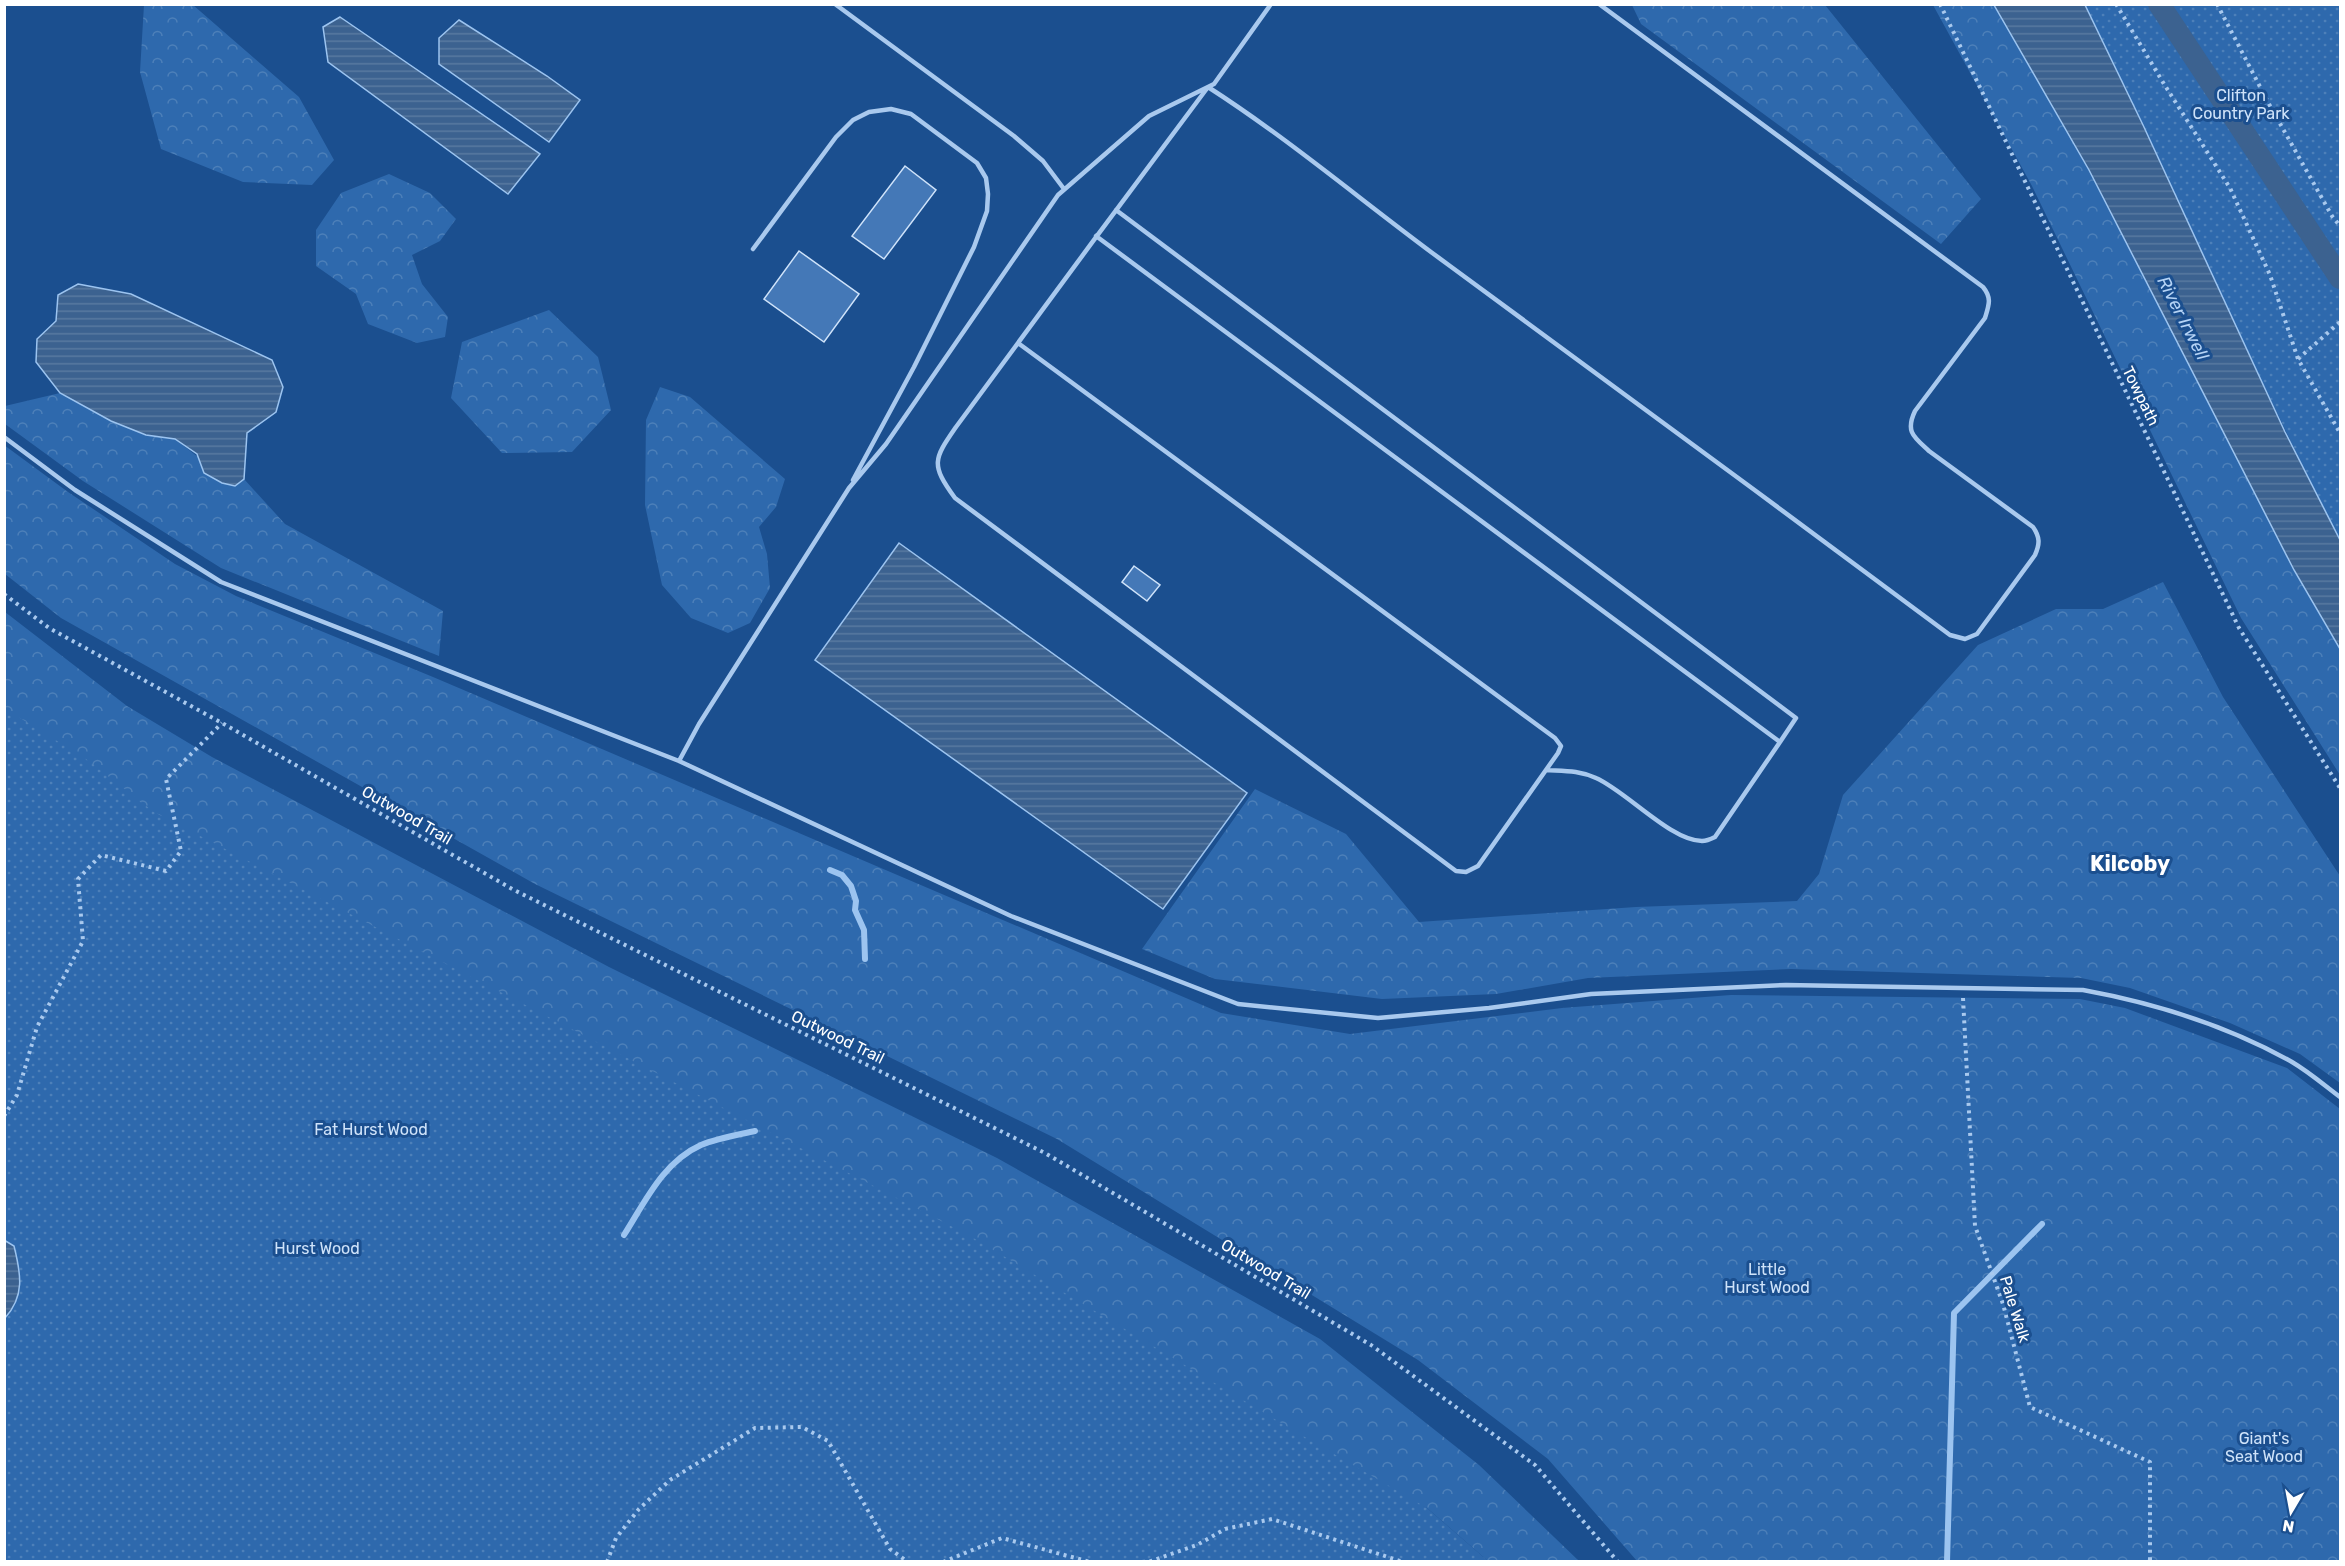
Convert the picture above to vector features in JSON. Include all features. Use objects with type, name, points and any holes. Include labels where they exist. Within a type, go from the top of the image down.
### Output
[{"type":"lane","points":[[835,4],[1014,136],[1043,161],[1064,189]]},
{"type":"lane","points":[[849,488],[886,444],[1058,195],[1149,116],[1214,84],[1271,4]]},
{"type":"lane","points":[[1208,87],[1250,114],[1448,265],[1739,477],[1950,635],[1965,639],[1977,634],[2035,555],[2039,546],[2038,534],[2033,527],[1929,451],[1914,437],[1910,428],[1910,420],[1985,318],[1990,299],[1988,293],[1599,4]]},
{"type":"lane","points":[[1018,343],[1555,738],[1562,746],[1478,866],[1466,872],[1456,871],[955,498],[939,473],[936,463],[938,452],[1096,236],[1208,87]]},
{"type":"lane","points":[[679,761],[699,724],[849,488],[914,367],[974,247],[987,211],[986,178],[977,163],[911,114],[891,109],[869,112],[853,120],[836,137],[753,249]]},
{"type":"lane","points":[[1116,210],[1796,718],[1715,837],[1704,842],[1678,833],[1598,778],[1579,771],[1546,770]]},
{"type":"lane","points":[[1096,236],[1780,742]]},
{"type":"lane","points":[[4,437],[75,490],[221,582],[679,761],[1011,916],[1238,1004],[1378,1018],[1489,1008],[1602,993],[1786,985],[2083,990],[2129,998],[2224,1030],[2292,1062],[2340,1097]]},
{"type":"path","name":"Towpath","points":[[1940,4],[2239,628],[2340,788]]},
{"type":"path","points":[[2116,4],[2230,188],[2270,274],[2298,359],[2340,433]]},
{"type":"path","points":[[2217,4],[2268,104],[2332,216],[2340,226]]},
{"type":"path","points":[[2298,359],[2340,322]]},
{"type":"path","name":"Outwood Trail","points":[[4,594],[49,628],[222,723],[514,890],[1045,1153],[1371,1345],[1535,1465],[1618,1562]]},
{"type":"path","points":[[4,1116],[17,1095],[38,1027],[83,941],[78,879],[100,855],[166,871],[181,851],[166,780],[222,723]]},
{"type":"path","name":"Pale Walk","points":[[1962,988],[1975,1226],[2003,1304],[2030,1407],[2150,1462],[2150,1562]]},
{"type":"path","points":[[607,1562],[616,1538],[639,1509],[670,1480],[755,1428],[802,1427],[828,1441],[890,1549],[908,1562]]},
{"type":"path","points":[[1142,1562],[1197,1545],[1225,1529],[1272,1519],[1402,1562]]},
{"type":"path","points":[[943,1562],[1002,1538],[1090,1562]]},
{"type":"green space","points":[[144,5],[193,5],[299,97],[334,160],[312,185],[243,182],[161,149],[140,72]]},
{"type":"green space","points":[[1632,5],[1825,5],[1981,199],[1941,244],[1641,24]]},
{"type":"green space","points":[[1933,5],[1994,5],[2089,170],[2294,570],[2340,649],[2340,775],[2241,618],[2032,186]]},
{"type":"green space","name":"Clifton Country Park","points":[[2085,5],[2340,5],[2340,540],[2274,407]]},
{"type":"green space","points":[[389,174],[430,193],[456,219],[440,241],[412,255],[422,284],[448,317],[445,337],[417,343],[368,324],[356,294],[316,266],[316,230],[341,193]]},
{"type":"green space","points":[[549,310],[598,357],[611,410],[572,452],[502,453],[451,398],[462,342]]},
{"type":"green space","points":[[660,387],[690,397],[785,479],[776,507],[759,527],[767,554],[770,588],[750,623],[728,633],[691,618],[662,585],[645,505],[646,420]]},
{"type":"green space","points":[[60,393],[111,421],[146,435],[175,439],[235,486],[244,479],[285,524],[443,611],[439,656],[221,568],[83,481],[5,424],[5,406]]},
{"type":"green space","name":"Little Hurst Wood","points":[[4,445],[68,492],[175,564],[236,596],[433,677],[1221,1013],[1350,1034],[1562,1008],[1731,995],[2080,999],[2125,1008],[2287,1068],[2340,1109],[2340,1561],[1637,1561],[1548,1459],[1418,1360],[1057,1139],[535,884],[61,618],[5,574]]},
{"type":"green space","points":[[2163,582],[2223,697],[2340,876],[2340,1083],[2300,1054],[2230,1023],[2130,988],[2081,978],[1791,969],[1588,978],[1496,994],[1382,999],[1215,979],[1142,949],[1255,789],[1346,834],[1419,922],[1636,907],[1797,901],[1819,874],[1843,795],[1978,645],[2056,609],[2103,609]]},
{"type":"green space","points":[[5,612],[127,706],[212,757],[609,967],[997,1158],[1320,1339],[1479,1465],[1579,1561],[1488,1561],[1427,1508],[5,888]]},
{"type":"green space","name":"Hurst Wood","points":[[4,708],[86,759],[154,812],[970,1236],[1427,1508],[1488,1561],[5,1561]]},
{"type":"water","name":"River Irwell","points":[[1994,5],[2085,5],[2285,432],[2340,540],[2340,649],[2294,570],[2089,170]]},
{"type":"water","points":[[340,17],[540,154],[508,194],[328,62],[323,27]]},
{"type":"water","points":[[459,20],[547,76],[580,100],[549,142],[439,64],[439,38]]},
{"type":"water","points":[[78,284],[131,294],[272,360],[283,387],[276,412],[247,433],[244,479],[235,486],[222,483],[204,473],[197,454],[175,439],[146,435],[111,421],[60,393],[36,362],[37,339],[56,321],[58,295]]},
{"type":"water","points":[[899,543],[1247,793],[1163,909],[815,660]]},
{"type":"water","points":[[4,1240],[14,1246],[20,1275],[16,1301],[5,1318]]},
{"type":"building","points":[[905,166],[936,190],[884,259],[852,236]]},
{"type":"building","points":[[799,251],[859,294],[824,342],[764,299]]},
{"type":"building","points":[[1134,566],[1160,585],[1147,601],[1122,582]]},
{"type":"waterway","points":[[2159,4],[2340,278]]},
{"type":"waterway","points":[[830,870],[842,875],[851,886],[856,901],[855,910],[864,930],[865,959]]},
{"type":"waterway","points":[[624,1235],[665,1172],[688,1152],[701,1145],[755,1131]]},
{"type":"waterway","points":[[1947,1562],[1954,1313],[2042,1224]]},
{"type":"district","name":"Kilcoby","points":[[2130,863]]},
{"type":"park label","name":"Fat Hurst Wood","points":[[371,1129]]},
{"type":"park label","name":"Giant's Seat Wood","points":[[2264,1447]]}]
